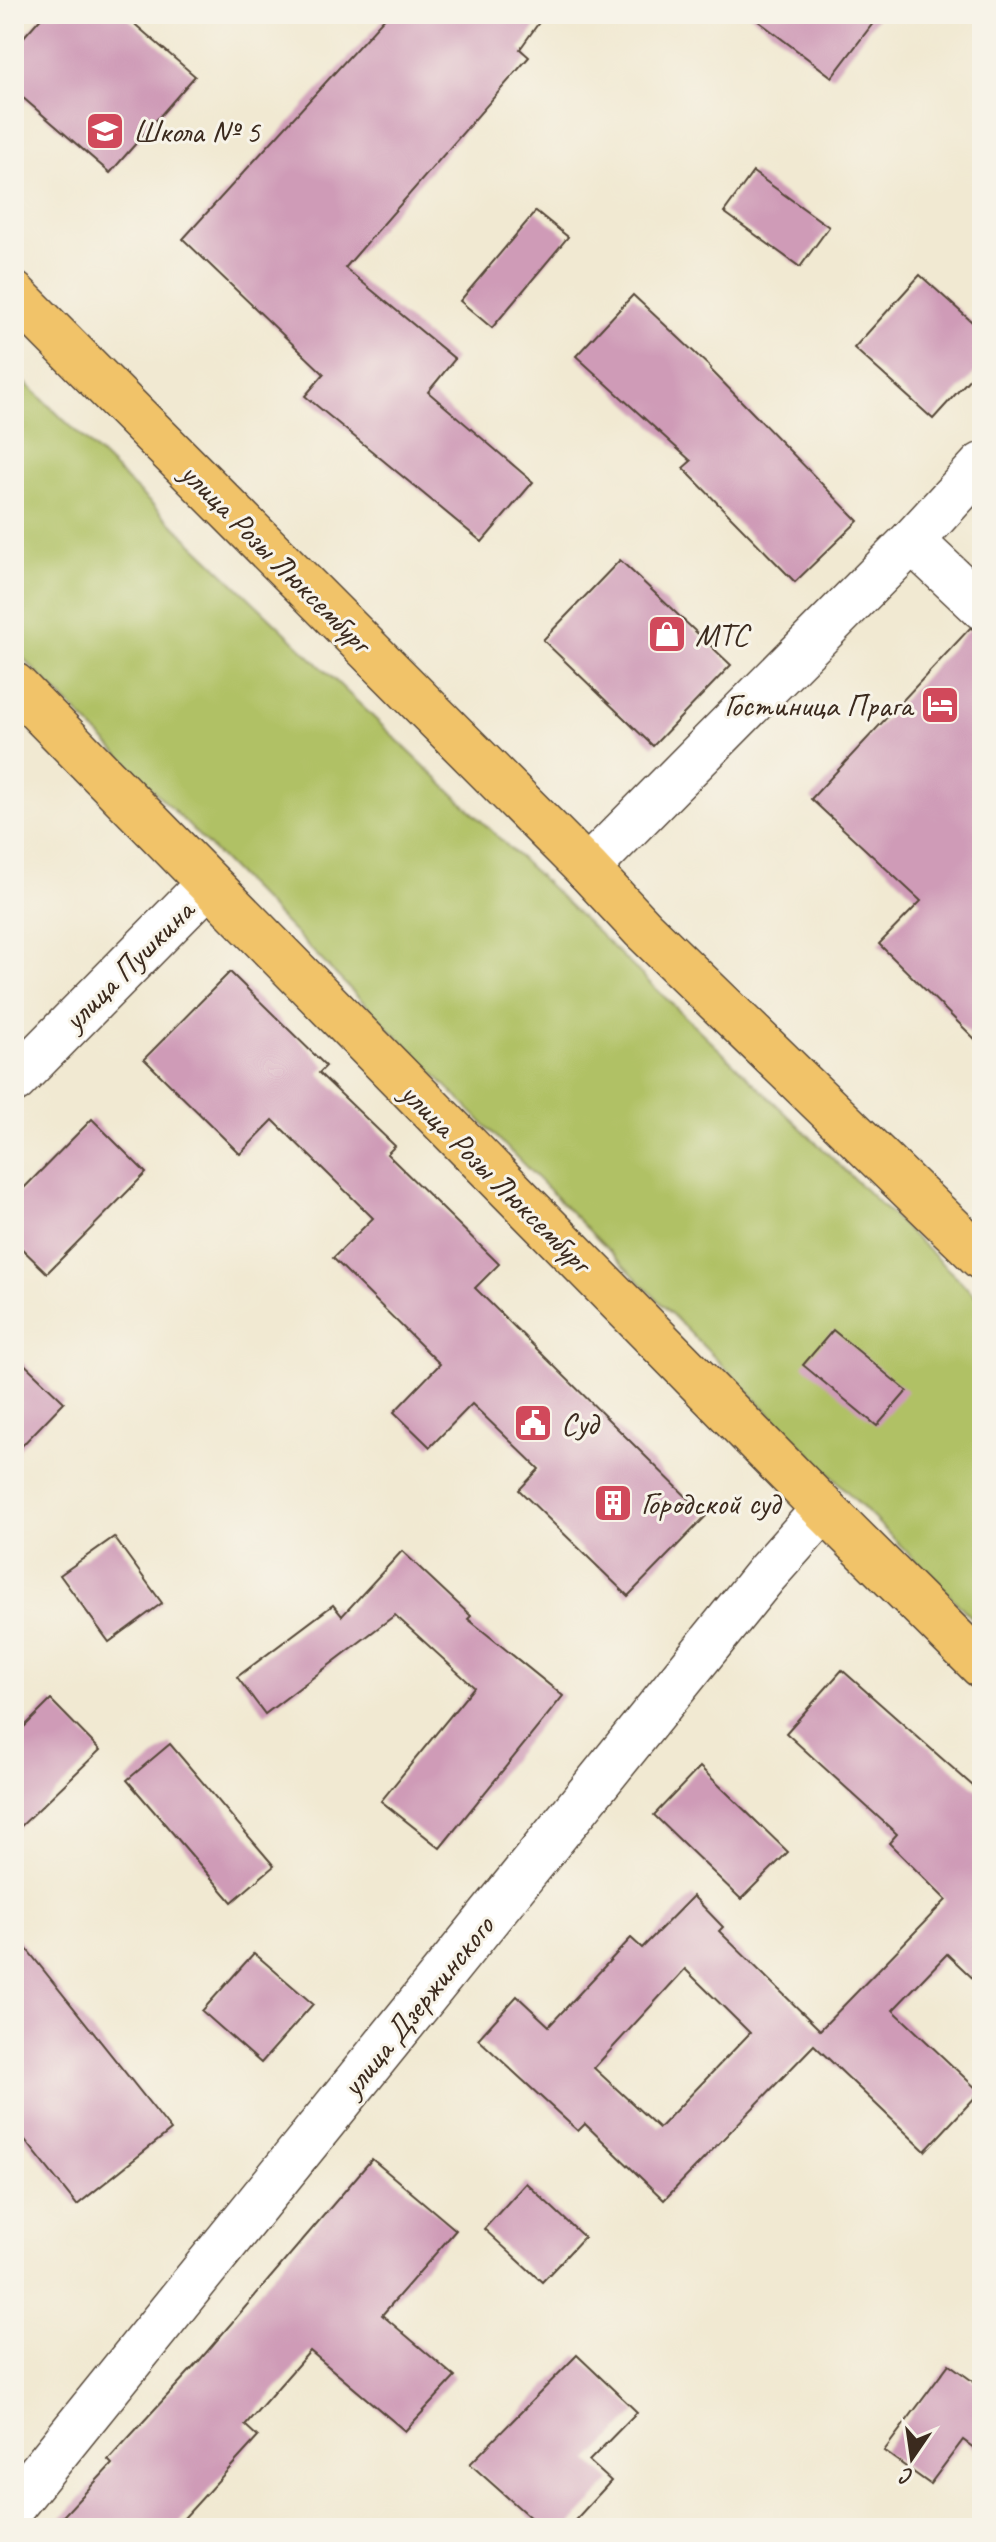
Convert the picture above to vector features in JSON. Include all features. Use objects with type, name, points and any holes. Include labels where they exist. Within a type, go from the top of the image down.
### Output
[{"type":"main road","name":"улица Розы Люксембург","points":[[14,294],[587,869],[643,929],[982,1258]]},
{"type":"main road","name":"улица Розы Люксембург","points":[[14,685],[982,1666]]},
{"type":"street","points":[[587,869],[912,541],[982,465]]},
{"type":"street","points":[[912,541],[982,607]]},
{"type":"street","name":"улица Пушкина","points":[[14,1081],[208,884]]},
{"type":"street","name":"улица Дзержинского","points":[[14,2505],[767,1573],[824,1509]]},
{"type":"green space","points":[[14,372],[982,1302],[982,1628],[14,649]]},
{"type":"building","name":"Школа № 5","points":[[44,14],[123,14],[195,76],[110,173],[14,90],[14,48]]},
{"type":"building","points":[[388,14],[545,14],[520,49],[529,57],[345,268],[455,359],[428,392],[533,482],[482,542],[305,396],[324,374],[183,239]]},
{"type":"building","points":[[749,14],[880,14],[832,77]]},
{"type":"building","points":[[753,172],[829,227],[800,267],[724,212]]},
{"type":"building","points":[[536,211],[568,237],[492,328],[460,301]]},
{"type":"building","points":[[920,275],[982,331],[982,365],[933,419],[854,348]]},
{"type":"building","points":[[633,295],[711,368],[858,521],[795,582],[683,468],[691,461],[576,356]]},
{"type":"building","points":[[620,560],[731,665],[653,746],[543,640]]},
{"type":"building","points":[[970,628],[982,631],[982,1046],[879,944],[921,901],[811,799]]},
{"type":"building","points":[[230,972],[326,1066],[319,1073],[395,1146],[387,1154],[499,1264],[475,1288],[706,1516],[628,1596],[519,1490],[539,1469],[472,1404],[430,1447],[394,1412],[440,1364],[333,1258],[373,1218],[273,1120],[240,1154],[144,1059]]},
{"type":"building","points":[[92,1119],[146,1173],[47,1273],[14,1241],[14,1198]]},
{"type":"building","points":[[833,1330],[907,1391],[877,1426],[803,1365]]},
{"type":"building","points":[[14,1354],[64,1402],[14,1454]]},
{"type":"building","points":[[114,1537],[162,1603],[109,1642],[60,1575]]},
{"type":"building","points":[[402,1551],[471,1616],[468,1619],[563,1696],[440,1848],[381,1801],[474,1687],[395,1615],[265,1714],[237,1677],[333,1605],[342,1616]]},
{"type":"building","points":[[842,1670],[982,1794],[982,1987],[947,1954],[893,2010],[980,2092],[925,2151],[814,2045],[664,2200],[585,2124],[578,2131],[478,2039],[517,1996],[549,2026],[631,1938],[642,1948],[693,1896],[723,1927],[719,1931],[820,2030],[946,1900],[889,1843],[897,1834],[786,1733]],"holes":[[[685,1969],[750,2033],[659,2128],[594,2068]]]},
{"type":"building","points":[[51,1700],[100,1750],[14,1833],[14,1737]]},
{"type":"building","points":[[170,1744],[274,1866],[232,1902],[127,1780]]},
{"type":"building","points":[[700,1767],[788,1852],[741,1899],[654,1815]]},
{"type":"building","points":[[14,1933],[171,2130],[77,2205],[14,2126]]},
{"type":"building","points":[[254,1953],[313,2004],[261,2063],[202,2011]]},
{"type":"building","points":[[372,2159],[456,2230],[382,2315],[455,2377],[405,2431],[310,2351],[245,2425],[258,2437],[175,2528],[52,2528],[112,2464],[108,2460],[199,2361]]},
{"type":"building","points":[[526,2183],[584,2237],[542,2282],[484,2229]]},
{"type":"building","points":[[577,2355],[637,2412],[589,2461],[611,2481],[568,2528],[542,2528],[470,2464]]},
{"type":"building","points":[[949,2364],[982,2388],[982,2454],[963,2440],[930,2484],[884,2451]]},
{"type":"place","name":"Школа № 5","points":[[105,131]]},
{"type":"place","name":"МТС","points":[[667,634]]},
{"type":"place","name":"Гостиница Прага","points":[[940,705]]},
{"type":"place","name":"Суд","points":[[533,1423]]},
{"type":"place","name":"Городской суд","points":[[613,1503]]}]
